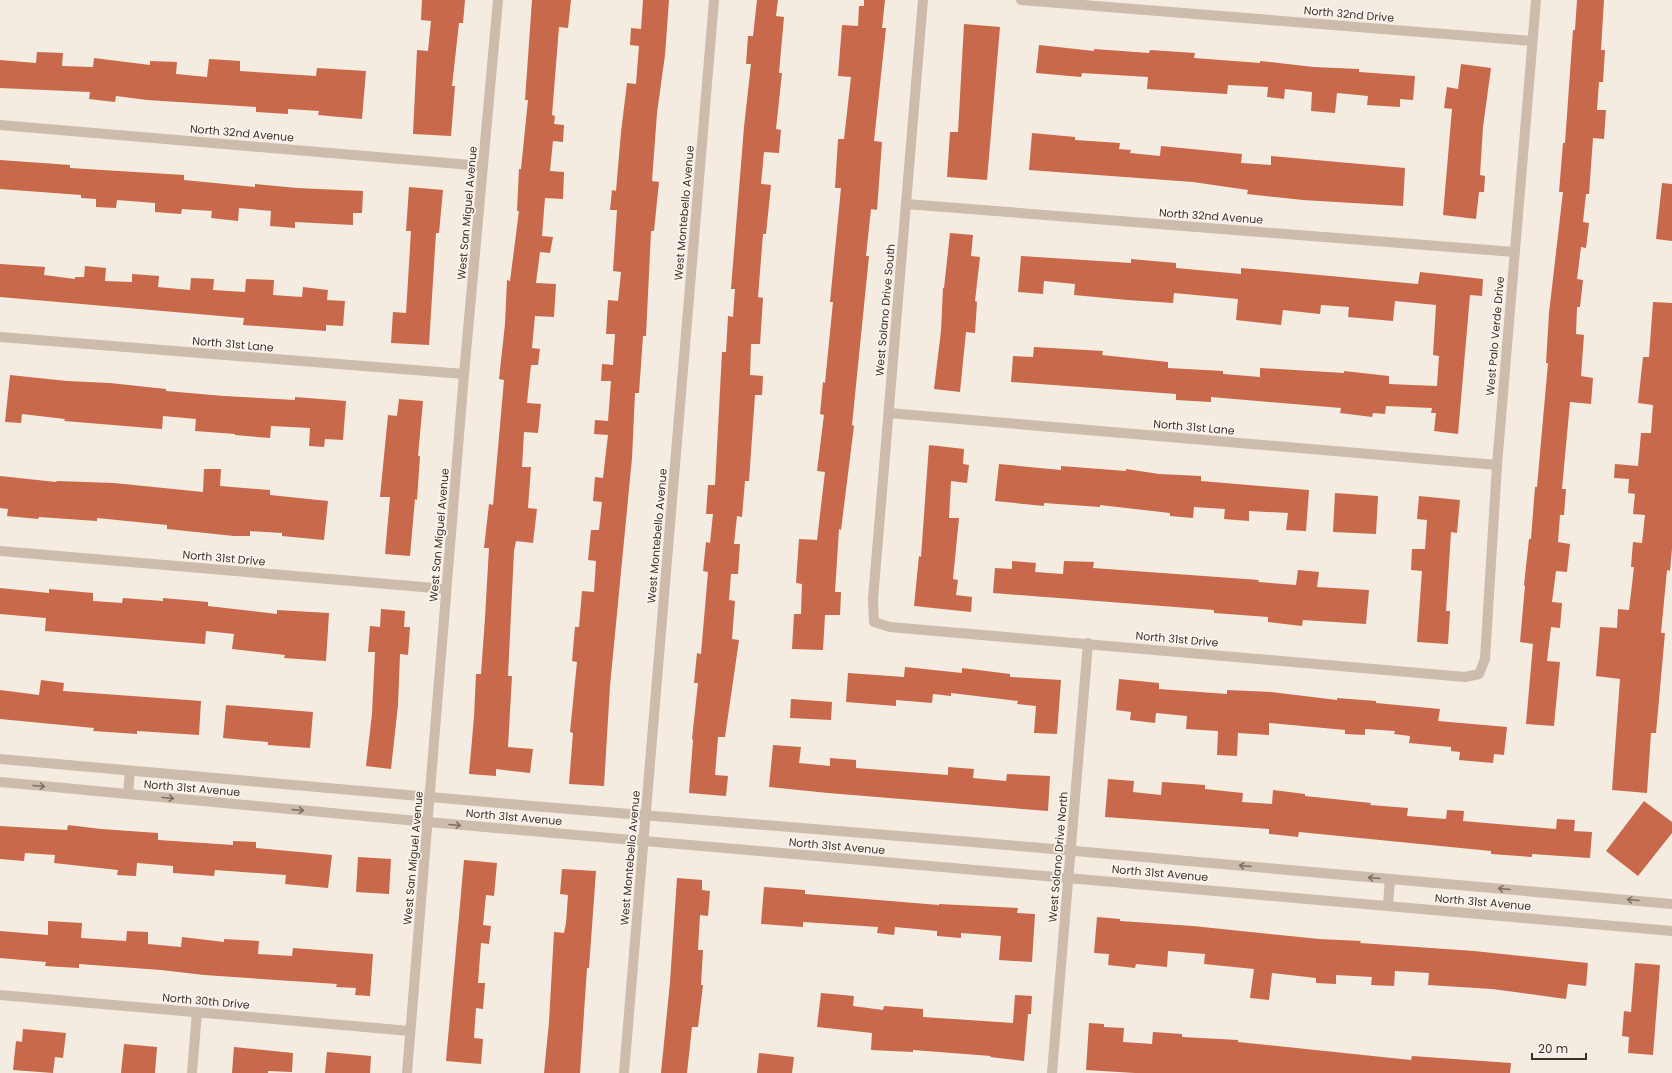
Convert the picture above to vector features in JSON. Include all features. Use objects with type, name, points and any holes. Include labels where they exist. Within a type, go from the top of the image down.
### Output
[{"type":"street","name":"West San Miguel Avenue","points":[[407,1073],[464,374],[498,0]]},
{"type":"street","name":"West Montebello Avenue","points":[[624,1073],[714,0]]},
{"type":"street","name":"West Solano Drive South","points":[[874,622],[873,599],[923,0]]},
{"type":"street","name":"North 32nd Drive","points":[[1021,0],[1532,41]]},
{"type":"street","name":"West Palo Verde Drive","points":[[1479,674],[1485,659],[1497,465],[1536,0]]},
{"type":"street","name":"North 32nd Avenue","points":[[0,125],[483,166]]},
{"type":"street","name":"North 32nd Avenue","points":[[906,204],[1514,252]]},
{"type":"street","name":"North 31st Lane","points":[[0,337],[464,374]]},
{"type":"street","name":"North 31st Lane","points":[[889,413],[1497,465]]},
{"type":"street","name":"North 31st Drive","points":[[0,551],[446,589]]},
{"type":"street","name":"North 31st Drive","points":[[874,622],[890,627],[1088,643],[1465,677],[1479,674]]},
{"type":"street","name":"West Solano Drive North","points":[[1052,1073],[1088,643]]},
{"type":"street","name":"North 31st Avenue","points":[[0,759],[430,797],[1071,850],[1672,904]]},
{"type":"street","points":[[128,794],[130,771]]},
{"type":"street","name":"North 31st Avenue","points":[[0,782],[428,822],[1672,931]]},
{"type":"street","points":[[1388,905],[1390,879]]},
{"type":"street","name":"North 30th Drive","points":[[0,995],[410,1031]]},
{"type":"street","points":[[192,1073],[197,1012]]},
{"type":"building","points":[[422,0],[465,0],[463,23],[459,23],[452,86],[455,86],[451,136],[413,134],[417,50],[428,51],[431,21],[421,20]]},
{"type":"building","points":[[532,0],[571,0],[568,28],[559,27],[552,115],[555,116],[554,124],[564,125],[563,142],[553,141],[550,171],[564,172],[563,199],[545,198],[542,236],[553,237],[550,253],[540,252],[536,283],[556,284],[554,317],[535,316],[532,348],[540,349],[538,365],[531,365],[527,403],[541,404],[538,433],[524,432],[522,467],[531,467],[528,508],[537,509],[533,543],[516,541],[514,551],[508,676],[512,676],[508,747],[533,749],[530,773],[496,769],[496,776],[469,774],[476,674],[481,674],[485,618],[489,548],[484,548],[489,504],[493,505],[504,380],[499,379],[505,324],[507,280],[510,281],[519,211],[517,211],[519,169],[521,169],[528,100],[525,100]]},
{"type":"building","points":[[643,0],[669,0],[665,55],[657,113],[652,181],[659,182],[654,231],[651,231],[646,336],[643,336],[639,393],[635,393],[632,458],[610,686],[604,786],[569,784],[573,733],[570,732],[577,662],[572,661],[575,627],[579,627],[582,591],[594,592],[596,561],[588,560],[591,530],[599,530],[602,502],[593,501],[595,477],[603,478],[608,435],[594,434],[595,420],[608,421],[611,381],[601,381],[602,364],[613,365],[615,334],[606,334],[608,300],[618,301],[621,272],[613,271],[617,210],[610,210],[612,190],[616,191],[627,83],[636,84],[639,46],[630,45],[631,28],[641,29]]},
{"type":"building","points":[[757,0],[778,0],[776,16],[784,17],[779,73],[782,73],[776,129],[781,130],[779,153],[764,152],[761,184],[771,185],[766,234],[763,234],[758,297],[763,298],[760,344],[751,344],[750,375],[763,376],[762,395],[755,395],[749,481],[745,481],[742,517],[737,516],[734,544],[740,544],[738,574],[731,574],[729,600],[735,601],[732,639],[739,640],[725,737],[718,737],[715,775],[728,776],[726,796],[689,793],[692,739],[698,683],[694,683],[697,653],[701,654],[708,572],[703,571],[706,542],[710,543],[713,514],[706,514],[708,485],[715,485],[722,352],[726,352],[728,316],[733,317],[735,289],[731,289],[744,127],[751,64],[746,64],[748,36],[753,36]]},
{"type":"building","points":[[864,0],[885,0],[882,28],[886,28],[874,141],[882,142],[877,210],[871,209],[866,256],[869,256],[852,425],[854,426],[841,530],[839,529],[835,592],[841,592],[840,615],[825,615],[823,650],[792,649],[794,614],[801,614],[802,584],[796,583],[799,539],[817,540],[825,472],[817,471],[824,415],[820,414],[823,382],[825,383],[833,302],[830,302],[841,188],[835,188],[838,139],[844,139],[851,77],[838,76],[842,25],[858,26],[859,6],[864,6]]},
{"type":"building","points":[[1577,0],[1604,0],[1601,50],[1605,50],[1603,82],[1599,82],[1597,110],[1606,110],[1604,139],[1593,138],[1589,194],[1586,194],[1583,222],[1589,223],[1586,248],[1581,247],[1577,279],[1583,280],[1580,307],[1577,307],[1576,334],[1584,335],[1581,376],[1593,378],[1591,404],[1570,402],[1562,489],[1566,489],[1564,515],[1560,515],[1558,542],[1570,544],[1567,572],[1556,571],[1552,602],[1562,603],[1560,628],[1551,627],[1547,661],[1560,662],[1554,726],[1526,724],[1533,644],[1520,642],[1529,539],[1531,539],[1535,487],[1537,487],[1548,363],[1546,363],[1549,313],[1563,192],[1559,192],[1563,143],[1565,143],[1573,30],[1575,30]]},
{"type":"building","points":[[964,24],[1000,27],[987,180],[947,177],[950,132],[958,132]]},
{"type":"building","points":[[1039,45],[1094,51],[1094,49],[1149,53],[1150,50],[1195,53],[1194,58],[1260,63],[1260,61],[1314,67],[1359,69],[1359,72],[1415,76],[1413,100],[1400,99],[1400,107],[1367,105],[1368,96],[1337,93],[1335,113],[1311,111],[1312,92],[1285,89],[1284,99],[1267,97],[1268,87],[1228,85],[1227,94],[1147,89],[1148,77],[1082,73],[1081,77],[1036,73]]},
{"type":"building","points":[[37,52],[63,53],[62,66],[93,67],[94,58],[150,65],[150,61],[177,62],[176,74],[207,77],[209,59],[240,61],[240,71],[316,76],[317,68],[366,71],[362,119],[318,115],[319,111],[288,109],[288,114],[256,112],[256,107],[147,100],[116,96],[115,102],[89,99],[90,92],[0,88],[0,60],[36,63]]},
{"type":"building","points":[[1461,64],[1491,68],[1483,127],[1480,175],[1485,176],[1484,192],[1479,192],[1476,219],[1443,215],[1452,109],[1444,108],[1447,87],[1458,89]]},
{"type":"building","points":[[1032,133],[1075,137],[1075,140],[1120,143],[1119,149],[1131,150],[1130,153],[1160,156],[1161,146],[1242,154],[1241,163],[1271,165],[1271,156],[1405,168],[1403,206],[1303,200],[1247,194],[1248,190],[1193,182],[1029,170]]},
{"type":"building","points":[[0,160],[70,165],[70,168],[184,175],[184,180],[255,187],[255,184],[297,188],[363,191],[362,213],[353,213],[353,225],[295,222],[295,228],[270,226],[271,211],[239,208],[238,221],[211,218],[212,211],[182,209],[181,214],[155,212],[155,203],[117,200],[116,208],[96,207],[96,199],[81,198],[81,195],[0,189]]},
{"type":"building","points":[[1662,183],[1672,184],[1672,241],[1656,239]]},
{"type":"building","points":[[409,187],[443,190],[439,233],[436,233],[429,345],[391,343],[393,312],[406,313],[411,231],[406,231]]},
{"type":"building","points":[[950,233],[973,235],[971,256],[980,257],[975,301],[977,302],[975,333],[966,332],[960,392],[934,389],[941,331],[943,288]]},
{"type":"building","points":[[1021,256],[1131,263],[1131,259],[1176,263],[1176,268],[1241,274],[1241,268],[1418,284],[1420,272],[1483,279],[1482,296],[1470,295],[1458,434],[1434,431],[1436,413],[1431,413],[1432,408],[1386,406],[1385,414],[1373,413],[1372,417],[1340,413],[1341,408],[1211,397],[1211,402],[1176,400],[1176,394],[1011,382],[1013,356],[1033,357],[1034,347],[1103,351],[1102,355],[1168,362],[1168,368],[1223,371],[1223,374],[1260,377],[1260,368],[1344,373],[1344,371],[1389,376],[1389,384],[1437,386],[1439,356],[1433,355],[1436,305],[1395,301],[1393,321],[1348,317],[1349,307],[1321,305],[1320,314],[1283,310],[1281,325],[1236,320],[1238,299],[1174,293],[1173,303],[1074,295],[1075,284],[1044,281],[1043,294],[1018,292]]},
{"type":"building","points":[[0,264],[45,267],[44,275],[75,279],[75,277],[84,277],[85,266],[106,268],[105,281],[132,282],[132,274],[159,276],[158,287],[190,290],[191,278],[214,279],[213,290],[245,292],[246,279],[274,280],[273,295],[302,297],[303,287],[328,290],[327,300],[345,301],[343,326],[326,325],[326,331],[243,325],[244,318],[0,297]]},
{"type":"building","points":[[1653,302],[1672,303],[1672,548],[1670,571],[1667,570],[1661,633],[1665,633],[1656,733],[1651,733],[1647,793],[1612,790],[1620,679],[1596,676],[1600,627],[1617,628],[1618,609],[1629,610],[1634,567],[1631,567],[1633,542],[1642,543],[1645,515],[1633,514],[1635,494],[1628,493],[1629,479],[1614,478],[1615,464],[1638,466],[1641,433],[1651,433],[1653,405],[1638,403],[1643,357],[1649,357]]},
{"type":"building","points":[[10,375],[67,381],[110,383],[166,389],[166,391],[224,396],[295,400],[295,397],[346,401],[343,440],[325,439],[324,447],[309,446],[310,428],[271,426],[270,438],[195,431],[196,419],[163,416],[162,429],[64,421],[65,419],[22,414],[21,423],[5,422]]},
{"type":"building","points":[[399,399],[423,401],[418,456],[420,456],[417,500],[415,499],[410,556],[385,554],[390,497],[380,497],[388,415],[397,416]]},
{"type":"building","points":[[929,445],[964,449],[963,464],[969,465],[967,483],[951,481],[949,518],[959,518],[953,579],[958,580],[956,595],[972,597],[971,612],[914,606],[919,556],[921,557]]},
{"type":"building","points":[[999,464],[1061,470],[1061,466],[1126,471],[1126,469],[1159,474],[1201,476],[1201,481],[1309,490],[1306,531],[1286,530],[1288,513],[1249,511],[1249,521],[1224,519],[1225,509],[1194,507],[1193,518],[1170,516],[1170,513],[1100,505],[1100,507],[1044,503],[1044,506],[995,501]]},
{"type":"building","points":[[204,469],[221,469],[220,486],[270,490],[270,495],[328,501],[324,540],[282,536],[282,533],[250,531],[250,536],[234,536],[167,529],[167,525],[97,518],[97,521],[39,517],[38,519],[7,516],[8,509],[0,508],[0,476],[56,482],[114,483],[203,492]]},
{"type":"building","points":[[1335,493],[1378,496],[1376,534],[1333,532]]},
{"type":"building","points":[[1419,496],[1460,500],[1457,533],[1451,532],[1446,611],[1450,611],[1448,644],[1417,642],[1422,571],[1411,570],[1412,549],[1425,549],[1427,520],[1417,519]]},
{"type":"building","points":[[1012,561],[1036,563],[1035,572],[1063,574],[1064,561],[1094,562],[1093,568],[1259,580],[1258,582],[1296,585],[1298,570],[1319,572],[1317,587],[1369,590],[1366,624],[1303,620],[1302,626],[1268,622],[1268,617],[1214,613],[1214,610],[993,593],[995,568],[1012,569]]},
{"type":"building","points":[[0,588],[49,593],[49,589],[93,593],[93,601],[122,603],[123,598],[163,601],[163,598],[208,602],[208,606],[277,614],[277,610],[329,613],[326,661],[284,658],[285,655],[232,649],[234,634],[206,631],[205,644],[45,631],[46,618],[0,614]]},
{"type":"building","points":[[381,609],[405,611],[404,627],[410,627],[408,655],[400,654],[398,705],[391,769],[366,766],[372,714],[375,652],[368,652],[370,626],[380,627]]},
{"type":"building","points":[[905,667],[962,673],[962,668],[1010,674],[1010,677],[1061,680],[1057,734],[1034,733],[1036,706],[1017,704],[1018,701],[951,693],[951,696],[933,694],[932,703],[896,700],[896,706],[846,702],[848,673],[904,677]]},
{"type":"building","points":[[1119,679],[1159,683],[1159,689],[1227,694],[1227,690],[1271,692],[1337,700],[1337,698],[1376,701],[1376,703],[1440,709],[1438,721],[1507,727],[1504,755],[1494,754],[1493,763],[1459,760],[1460,752],[1451,751],[1451,747],[1409,743],[1410,736],[1394,734],[1395,731],[1365,729],[1365,735],[1345,734],[1345,730],[1269,723],[1269,735],[1238,733],[1237,756],[1217,755],[1218,731],[1186,729],[1187,716],[1156,713],[1155,723],[1130,720],[1131,712],[1116,710]]},
{"type":"building","points":[[41,680],[64,683],[63,691],[201,701],[199,735],[137,731],[137,734],[93,731],[94,728],[0,719],[0,690],[39,695]]},
{"type":"building","points":[[791,699],[832,702],[831,720],[790,718]]},
{"type":"building","points":[[226,705],[313,712],[310,748],[268,745],[268,742],[223,738]]},
{"type":"building","points":[[773,745],[801,747],[799,763],[830,766],[830,758],[856,760],[856,768],[948,775],[948,767],[974,769],[973,778],[1006,781],[1007,774],[1050,776],[1048,811],[769,787]]},
{"type":"building","points":[[1108,779],[1134,781],[1133,792],[1161,795],[1162,782],[1205,785],[1205,789],[1243,793],[1242,802],[1272,804],[1273,790],[1305,794],[1305,796],[1371,803],[1370,805],[1408,808],[1407,816],[1446,819],[1447,810],[1464,811],[1463,821],[1556,829],[1557,819],[1575,820],[1574,831],[1592,832],[1590,858],[1532,854],[1532,857],[1491,854],[1491,851],[1299,832],[1298,837],[1269,834],[1269,829],[1105,817]]},
{"type":"building","points":[[1644,801],[1672,822],[1672,833],[1638,876],[1606,851]]},
{"type":"building","points":[[68,825],[158,833],[158,840],[233,845],[233,841],[256,842],[256,848],[332,855],[328,888],[285,884],[286,875],[215,870],[214,876],[173,873],[173,866],[137,863],[136,876],[117,875],[118,870],[54,863],[55,855],[25,853],[24,861],[0,859],[0,826],[67,830]]},
{"type":"building","points":[[358,857],[391,859],[389,894],[356,892]]},
{"type":"building","points":[[464,860],[497,863],[494,896],[486,895],[483,925],[491,926],[489,944],[481,943],[478,983],[485,983],[483,1009],[476,1008],[474,1038],[483,1039],[481,1064],[446,1061]]},
{"type":"building","points":[[562,869],[596,871],[589,968],[587,968],[580,1073],[544,1073],[549,1022],[554,932],[564,933],[566,923],[568,895],[560,894]]},
{"type":"building","points":[[677,878],[702,880],[702,890],[710,891],[708,916],[700,915],[698,950],[703,950],[701,985],[703,985],[698,1027],[692,1027],[687,1073],[661,1073],[670,982]]},
{"type":"building","points":[[764,887],[805,890],[805,894],[939,905],[1018,908],[1017,913],[1035,914],[1032,962],[999,960],[1001,936],[961,933],[961,938],[937,936],[937,931],[895,927],[894,935],[877,933],[878,927],[803,922],[803,927],[761,924]]},
{"type":"building","points":[[1097,917],[1120,919],[1120,921],[1193,926],[1319,939],[1361,941],[1360,943],[1474,951],[1588,963],[1586,986],[1568,984],[1566,999],[1492,989],[1428,985],[1429,973],[1395,971],[1394,986],[1371,985],[1372,977],[1336,975],[1336,984],[1316,983],[1316,978],[1272,973],[1269,1000],[1250,998],[1254,969],[1204,964],[1205,954],[1168,951],[1167,967],[1136,964],[1135,968],[1108,965],[1109,954],[1094,953]]},
{"type":"building","points":[[48,921],[82,923],[81,938],[126,941],[127,931],[148,932],[148,944],[181,947],[182,937],[224,942],[224,939],[259,941],[258,954],[292,956],[293,948],[373,954],[370,996],[355,995],[356,988],[336,987],[337,984],[204,975],[161,970],[79,964],[79,968],[45,966],[46,962],[0,958],[0,931],[48,935]]},
{"type":"building","points":[[1635,963],[1660,965],[1653,1055],[1628,1053],[1629,1037],[1622,1036],[1624,1011],[1631,1012]]},
{"type":"building","points":[[821,993],[854,996],[853,1006],[883,1010],[884,1006],[923,1009],[923,1017],[1013,1023],[1015,995],[1032,996],[1031,1014],[1028,1014],[1024,1061],[990,1057],[991,1056],[913,1050],[913,1052],[871,1050],[872,1033],[817,1027]]},
{"type":"building","points":[[1089,1023],[1104,1024],[1104,1027],[1124,1028],[1123,1042],[1152,1044],[1153,1032],[1182,1034],[1182,1037],[1238,1040],[1238,1042],[1411,1060],[1412,1056],[1511,1063],[1510,1073],[1135,1073],[1086,1070]]},
{"type":"building","points":[[23,1029],[66,1033],[63,1058],[55,1057],[53,1073],[13,1070],[16,1041],[22,1042]]},
{"type":"building","points":[[124,1044],[157,1047],[155,1073],[121,1073]]},
{"type":"building","points":[[234,1047],[293,1053],[292,1072],[268,1071],[268,1073],[232,1073]]},
{"type":"building","points":[[327,1052],[371,1056],[370,1073],[325,1073]]},
{"type":"building","points":[[759,1053],[794,1057],[792,1073],[757,1073]]}]
